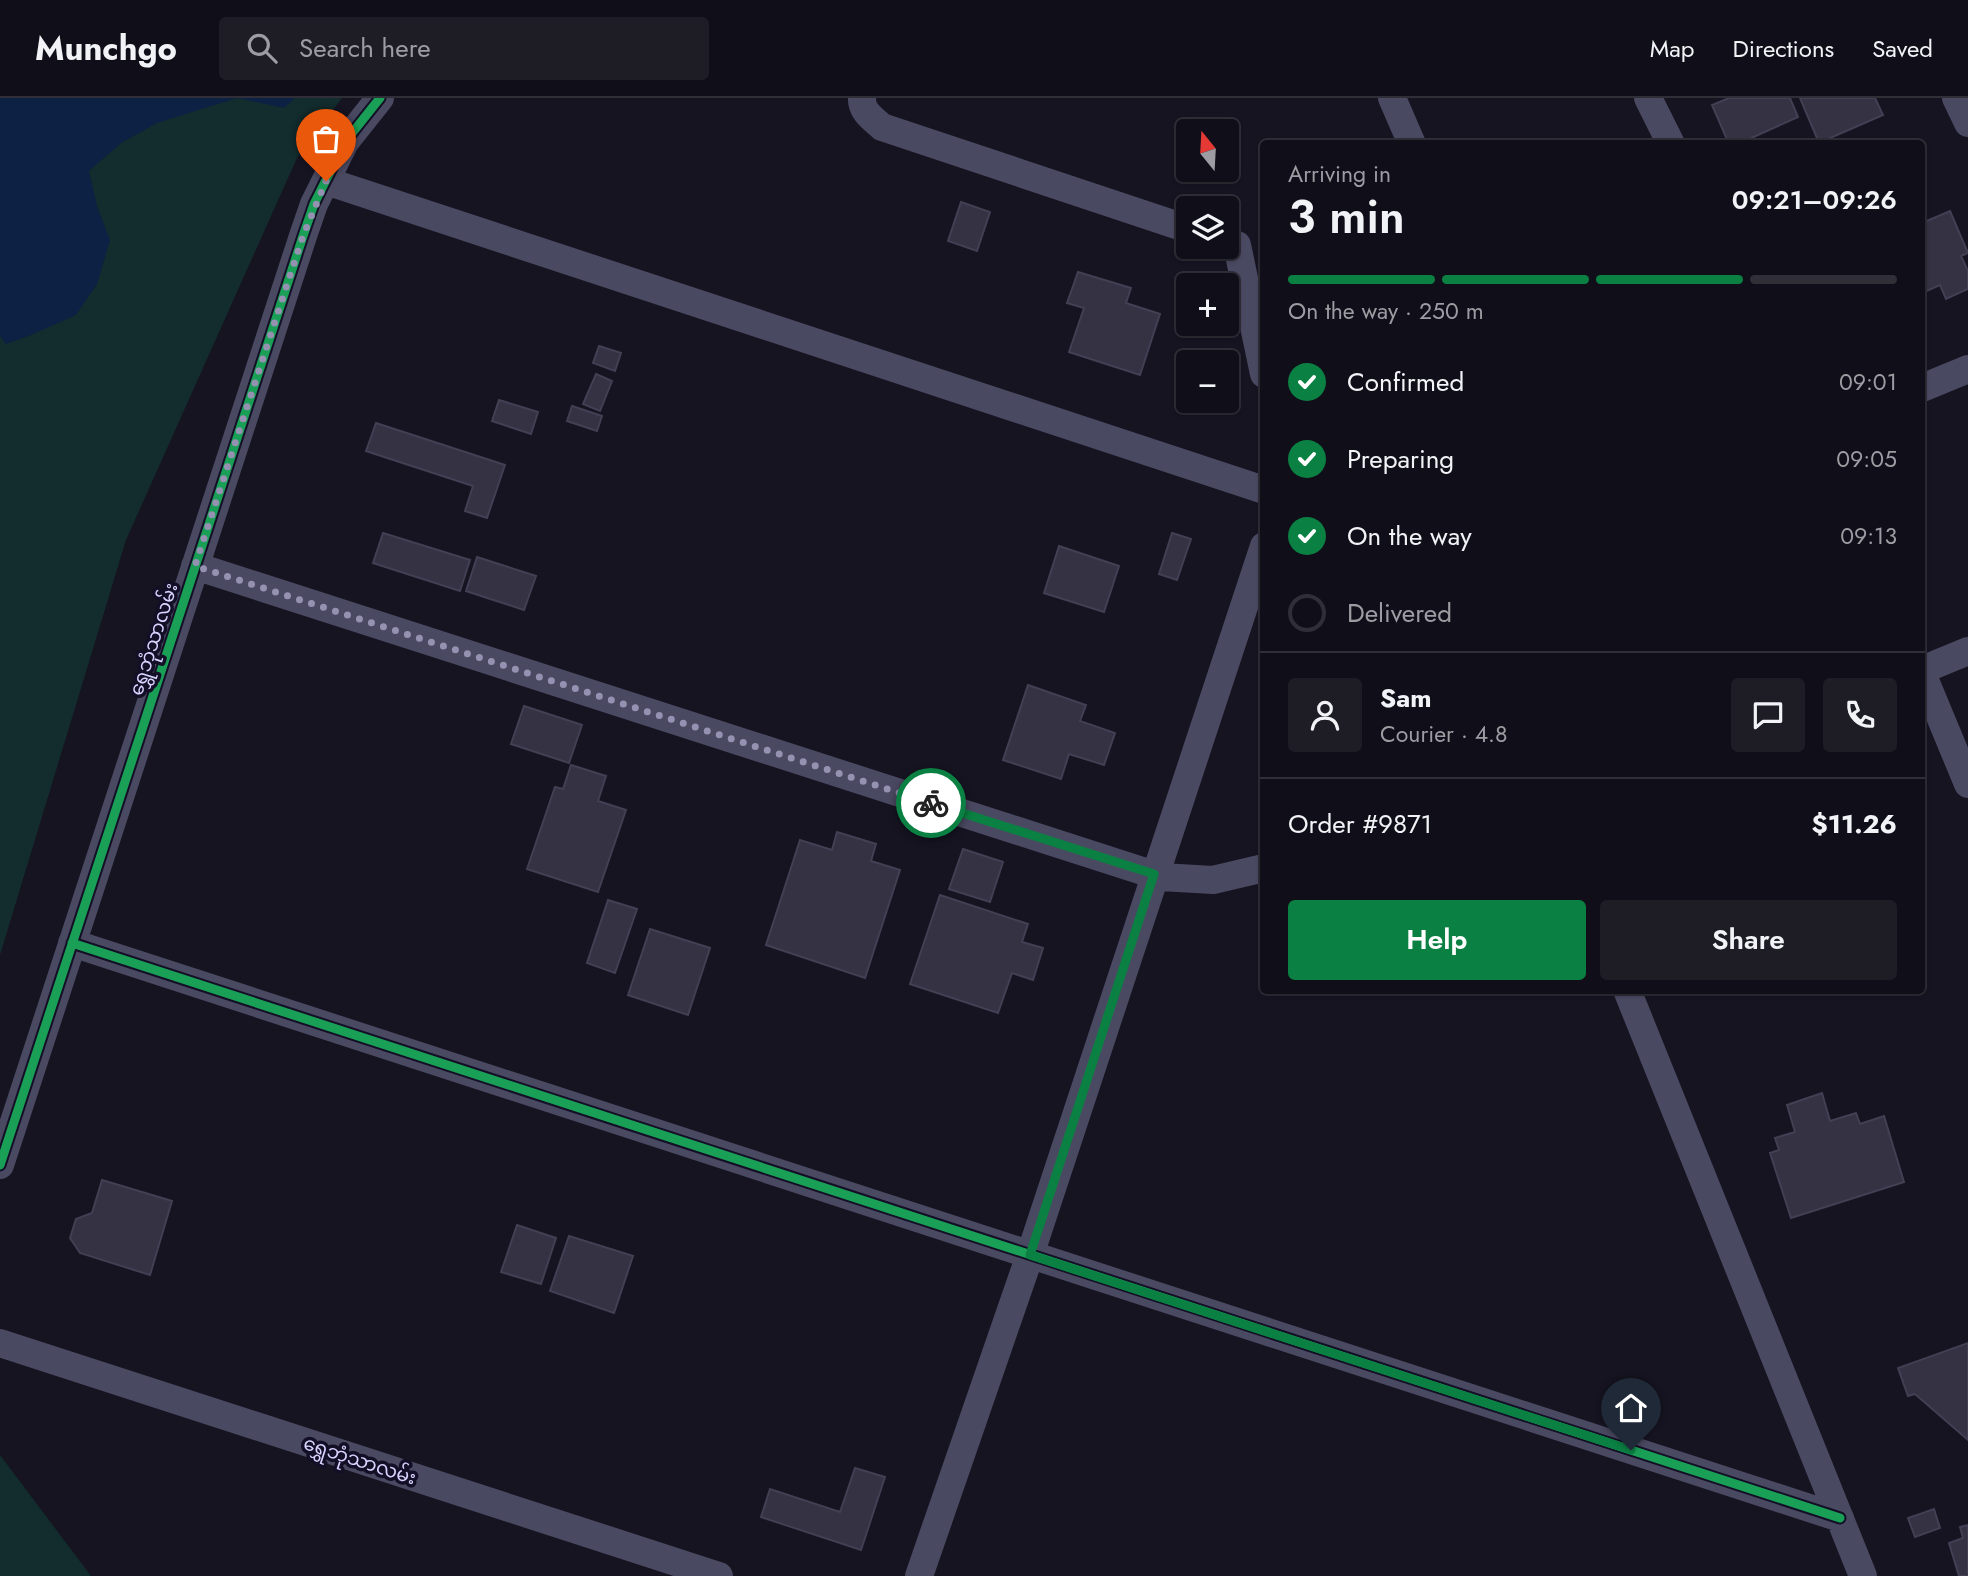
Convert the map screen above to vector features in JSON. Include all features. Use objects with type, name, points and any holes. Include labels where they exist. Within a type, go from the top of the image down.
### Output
[{"type":"street","name":"ရွှေဘုံသာလမ်း","points":[[0,1165],[303,236],[345,142],[380,98]]},
{"type":"street","points":[[862,98],[861,103],[869,115],[882,127],[1176,225]]},
{"type":"street","points":[[1392,98],[1410,140]]},
{"type":"street","points":[[1648,98],[1669,140]]},
{"type":"street","points":[[1956,98],[1968,123]]},
{"type":"street","points":[[326,181],[1260,489]]},
{"type":"street","points":[[1242,245],[1260,351]]},
{"type":"street","points":[[1925,387],[1968,369]]},
{"type":"street","points":[[919,1576],[1030,1255],[1260,558]]},
{"type":"street","points":[[195,566],[1154,874],[1187,880],[1213,880],[1260,869]]},
{"type":"street","points":[[1925,670],[1968,651]]},
{"type":"street","points":[[1925,678],[1968,784]]},
{"type":"street","points":[[72,943],[1840,1518]]},
{"type":"street","points":[[1629,994],[1863,1576]]},
{"type":"street","name":"ရွှေဘုံသာလမ်း","points":[[0,1343],[719,1576]]},
{"type":"green space","points":[[0,98],[342,98],[297,158],[126,540],[0,955]]},
{"type":"green space","points":[[0,1455],[91,1576],[0,1576]]},
{"type":"water","points":[[0,98],[237,98],[157,123],[121,143],[89,171],[97,206],[110,240],[97,284],[76,315],[6,344],[0,336]]},
{"type":"water","points":[[237,98],[295,98],[284,108]]},
{"type":"building","points":[[1729,98],[1790,98],[1798,117],[1747,140],[1727,140],[1712,105]]},
{"type":"building","points":[[1800,98],[1875,98],[1883,115],[1826,140],[1818,140]]},
{"type":"building","points":[[961,202],[990,212],[977,251],[948,241]]},
{"type":"building","points":[[1950,211],[1968,253],[1961,256],[1968,271],[1968,289],[1946,299],[1940,285],[1925,292],[1925,222]]},
{"type":"building","points":[[1078,272],[1131,288],[1126,303],[1160,314],[1140,375],[1069,352],[1084,308],[1067,303]]},
{"type":"building","points":[[599,346],[621,353],[615,371],[593,363]]},
{"type":"building","points":[[596,374],[612,381],[600,411],[583,404]]},
{"type":"building","points":[[499,400],[538,412],[531,434],[492,421]]},
{"type":"building","points":[[572,406],[602,416],[597,431],[567,421]]},
{"type":"building","points":[[376,423],[505,465],[487,518],[465,511],[473,486],[366,451]]},
{"type":"building","points":[[383,533],[470,560],[460,591],[373,563]]},
{"type":"building","points":[[1172,533],[1191,539],[1177,580],[1159,574]]},
{"type":"building","points":[[1059,546],[1119,566],[1104,612],[1044,593]]},
{"type":"building","points":[[477,557],[536,576],[524,610],[466,591]]},
{"type":"building","points":[[1028,685],[1086,705],[1080,721],[1115,733],[1104,765],[1069,754],[1061,779],[1003,760]]},
{"type":"building","points":[[524,706],[582,725],[569,763],[511,744]]},
{"type":"building","points":[[571,765],[606,776],[598,801],[626,810],[598,892],[527,869],[555,787],[563,789]]},
{"type":"building","points":[[837,832],[876,844],[871,861],[900,870],[865,978],[766,945],[800,840],[832,850]]},
{"type":"building","points":[[963,849],[1003,862],[990,902],[949,889]]},
{"type":"building","points":[[940,895],[1028,924],[1022,942],[1043,948],[1033,980],[1012,973],[998,1013],[910,984]]},
{"type":"building","points":[[608,900],[637,909],[615,973],[587,963]]},
{"type":"building","points":[[650,929],[710,948],[688,1015],[628,995]]},
{"type":"building","points":[[1822,1093],[1830,1121],[1856,1113],[1860,1124],[1884,1116],[1904,1182],[1791,1218],[1770,1153],[1779,1150],[1775,1138],[1795,1132],[1787,1105]]},
{"type":"building","points":[[102,1180],[172,1201],[150,1275],[80,1253],[70,1238],[76,1219],[92,1213]]},
{"type":"building","points":[[517,1225],[556,1238],[541,1284],[501,1272]]},
{"type":"building","points":[[569,1236],[633,1256],[614,1313],[550,1291]]},
{"type":"building","points":[[1968,1343],[1968,1440],[1915,1394],[1908,1396],[1898,1368]]},
{"type":"building","points":[[855,1468],[885,1477],[861,1550],[761,1517],[770,1489],[840,1512]]},
{"type":"building","points":[[1934,1509],[1940,1528],[1915,1537],[1908,1518]]},
{"type":"building","points":[[1968,1525],[1968,1576],[1959,1576],[1949,1543],[1963,1538],[1960,1527]]},
{"type":"cycle path","points":[[0,1165],[314,204],[345,142],[380,98]]},
{"type":"cycle path","points":[[72,943],[1840,1518]]},
{"type":"way so far","points":[[326,181],[314,204],[303,236],[195,566],[931,803]]},
{"type":"route","points":[[931,803],[1154,874],[1030,1255],[1631,1450]]}]
